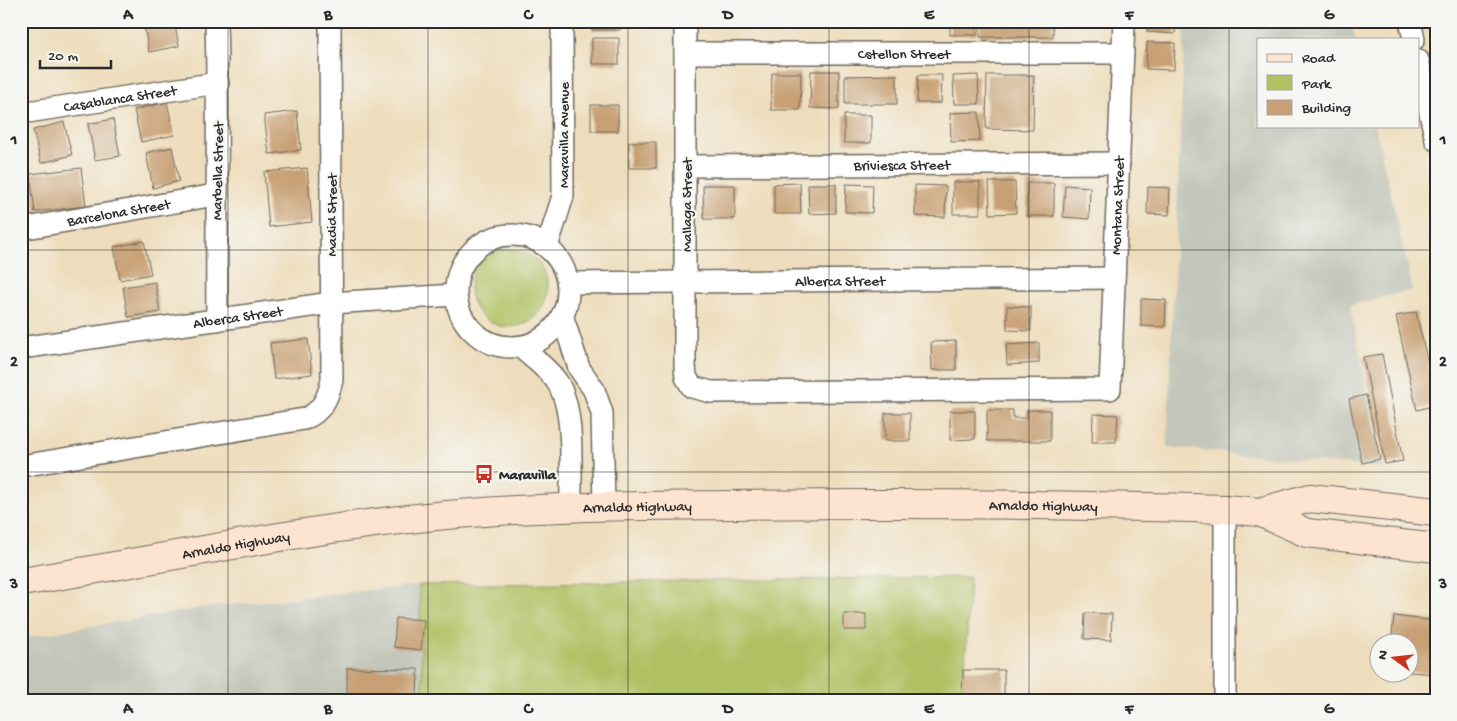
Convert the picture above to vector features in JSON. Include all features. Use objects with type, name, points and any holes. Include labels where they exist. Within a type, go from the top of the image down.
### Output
[{"type":"main road","name":"Arnaldo Highway","points":[[1259,512],[1310,498],[1436,512]]},
{"type":"main road","name":"Arnaldo Highway","points":[[21,582],[256,540],[370,523],[450,514],[604,507],[948,504],[1225,509],[1259,512],[1307,533],[1436,548]]},
{"type":"street","name":"Marbella Street","points":[[216,21],[218,84],[216,195],[217,320]]},
{"type":"street","name":"Madid Street","points":[[21,466],[304,420],[315,415],[322,407],[329,395],[332,380],[330,21]]},
{"type":"street","name":"Maravilla Avenue","points":[[547,247],[563,196],[562,21]]},
{"type":"street","name":"Mallaga Street","points":[[685,21],[685,366],[686,377],[692,387]]},
{"type":"street","name":"Montana Street","points":[[692,387],[711,392],[1110,388],[1124,21]]},
{"type":"street","points":[[1410,21],[1414,38]]},
{"type":"street","name":"Cstellon Street","points":[[685,52],[1123,53]]},
{"type":"street","points":[[1420,69],[1436,140]]},
{"type":"street","name":"Casablanca Street","points":[[21,113],[218,84]]},
{"type":"street","name":"Briviesca Street","points":[[686,166],[1118,163]]},
{"type":"street","name":"Barcelona Street","points":[[21,229],[216,195]]},
{"type":"street","points":[[513,234],[531,237],[547,247],[557,257],[568,283],[567,300],[562,315],[552,330],[538,341],[521,347],[502,347],[485,341],[470,329],[460,313],[455,295],[457,277],[465,259],[477,246],[494,237],[513,234]]},
{"type":"street","name":"Alberca Street","points":[[568,283],[1114,278]]},
{"type":"street","name":"Alberca Street","points":[[21,348],[331,303],[455,295]]},
{"type":"street","points":[[562,315],[580,368],[594,390],[602,414],[604,507]]},
{"type":"street","points":[[521,347],[556,380],[564,395],[569,420],[571,508]]},
{"type":"street","points":[[1225,509],[1225,700]]},
{"type":"shaded area","points":[[1185,21],[1351,21],[1355,38],[1257,38],[1257,128],[1375,128],[1413,290],[1350,305],[1383,468],[1167,447]]},
{"type":"shaded area","points":[[419,585],[423,700],[21,700],[21,638],[201,608]]},
{"type":"green space","points":[[509,249],[524,252],[537,260],[545,273],[548,288],[545,303],[537,316],[524,324],[509,327],[494,324],[481,316],[473,303],[470,288],[473,273],[481,260],[494,252]]},
{"type":"green space","points":[[970,577],[963,700],[423,700],[419,585]]},
{"type":"building","points":[[143,21],[174,21],[179,46],[149,52]]},
{"type":"building","points":[[592,21],[620,21],[620,30],[592,30]]},
{"type":"building","points":[[950,21],[977,21],[977,35],[950,35]]},
{"type":"building","points":[[980,21],[1053,21],[1053,37],[980,37]]},
{"type":"building","points":[[1148,21],[1176,21],[1175,34],[1147,32]]},
{"type":"building","points":[[592,38],[619,38],[619,64],[592,64]]},
{"type":"building","points":[[1147,42],[1175,43],[1174,70],[1146,69]]},
{"type":"building","points":[[811,71],[839,71],[839,109],[810,108]]},
{"type":"building","points":[[772,73],[801,73],[800,110],[771,110]]},
{"type":"building","points":[[897,75],[897,104],[845,104],[845,76]]},
{"type":"building","points":[[918,75],[942,75],[941,103],[917,103]]},
{"type":"building","points":[[978,75],[979,104],[954,104],[953,76]]},
{"type":"building","points":[[987,75],[1034,75],[1033,130],[986,129]]},
{"type":"building","points":[[167,102],[174,135],[141,142],[134,110]]},
{"type":"building","points":[[591,105],[618,105],[618,131],[591,131]]},
{"type":"building","points":[[297,111],[301,150],[269,154],[264,115]]},
{"type":"building","points":[[979,112],[980,141],[951,142],[950,113]]},
{"type":"building","points":[[844,115],[871,115],[871,143],[844,143]]},
{"type":"building","points":[[113,119],[120,156],[95,160],[88,124]]},
{"type":"building","points":[[64,122],[72,155],[41,163],[33,130]]},
{"type":"building","points":[[629,142],[656,142],[656,168],[629,168]]},
{"type":"building","points":[[172,147],[179,181],[153,188],[146,153]]},
{"type":"building","points":[[81,168],[86,206],[35,212],[30,174]]},
{"type":"building","points":[[307,168],[312,222],[269,227],[264,172]]},
{"type":"building","points":[[953,182],[980,182],[980,214],[953,214]]},
{"type":"building","points":[[989,182],[1015,182],[1016,213],[990,214]]},
{"type":"building","points":[[800,183],[801,214],[774,214],[774,184]]},
{"type":"building","points":[[1027,183],[1054,183],[1054,216],[1027,216]]},
{"type":"building","points":[[808,184],[836,184],[836,213],[809,214]]},
{"type":"building","points":[[846,184],[873,185],[872,213],[845,212]]},
{"type":"building","points":[[703,185],[735,185],[735,219],[704,219]]},
{"type":"building","points":[[915,185],[946,186],[945,217],[915,216]]},
{"type":"building","points":[[1065,185],[1090,187],[1089,219],[1063,217]]},
{"type":"building","points":[[1148,187],[1170,188],[1169,215],[1147,214]]},
{"type":"building","points":[[144,241],[151,274],[120,280],[114,247]]},
{"type":"building","points":[[155,282],[160,312],[128,317],[123,287]]},
{"type":"building","points":[[1141,299],[1166,300],[1165,327],[1141,326]]},
{"type":"building","points":[[1007,306],[1031,307],[1031,331],[1007,330]]},
{"type":"building","points":[[1416,312],[1436,398],[1436,405],[1417,410],[1396,316]]},
{"type":"building","points":[[308,339],[312,374],[274,379],[270,343]]},
{"type":"building","points":[[956,341],[956,370],[932,370],[931,342]]},
{"type":"building","points":[[1039,343],[1039,363],[1007,365],[1006,345]]},
{"type":"building","points":[[1382,354],[1403,461],[1385,464],[1363,357]]},
{"type":"building","points":[[1366,395],[1380,459],[1362,463],[1349,399]]},
{"type":"building","points":[[987,410],[1013,410],[1013,418],[1027,418],[1027,410],[1050,410],[1050,441],[987,441]]},
{"type":"building","points":[[950,411],[975,411],[975,439],[950,440]]},
{"type":"building","points":[[885,413],[910,413],[910,441],[885,441]]},
{"type":"building","points":[[1093,414],[1118,415],[1116,442],[1092,442]]},
{"type":"building","points":[[1085,613],[1112,614],[1111,640],[1084,639]]},
{"type":"building","points":[[844,614],[866,614],[866,630],[844,630]]},
{"type":"building","points":[[1394,616],[1436,621],[1436,674],[1420,673],[1420,634],[1392,634]]},
{"type":"building","points":[[396,618],[424,620],[421,650],[394,647]]},
{"type":"building","points":[[347,668],[418,669],[417,700],[347,700]]},
{"type":"building","points":[[963,670],[1004,670],[1004,700],[962,700]]},
{"type":"place","name":"Maravilla","points":[[484,474]]}]
